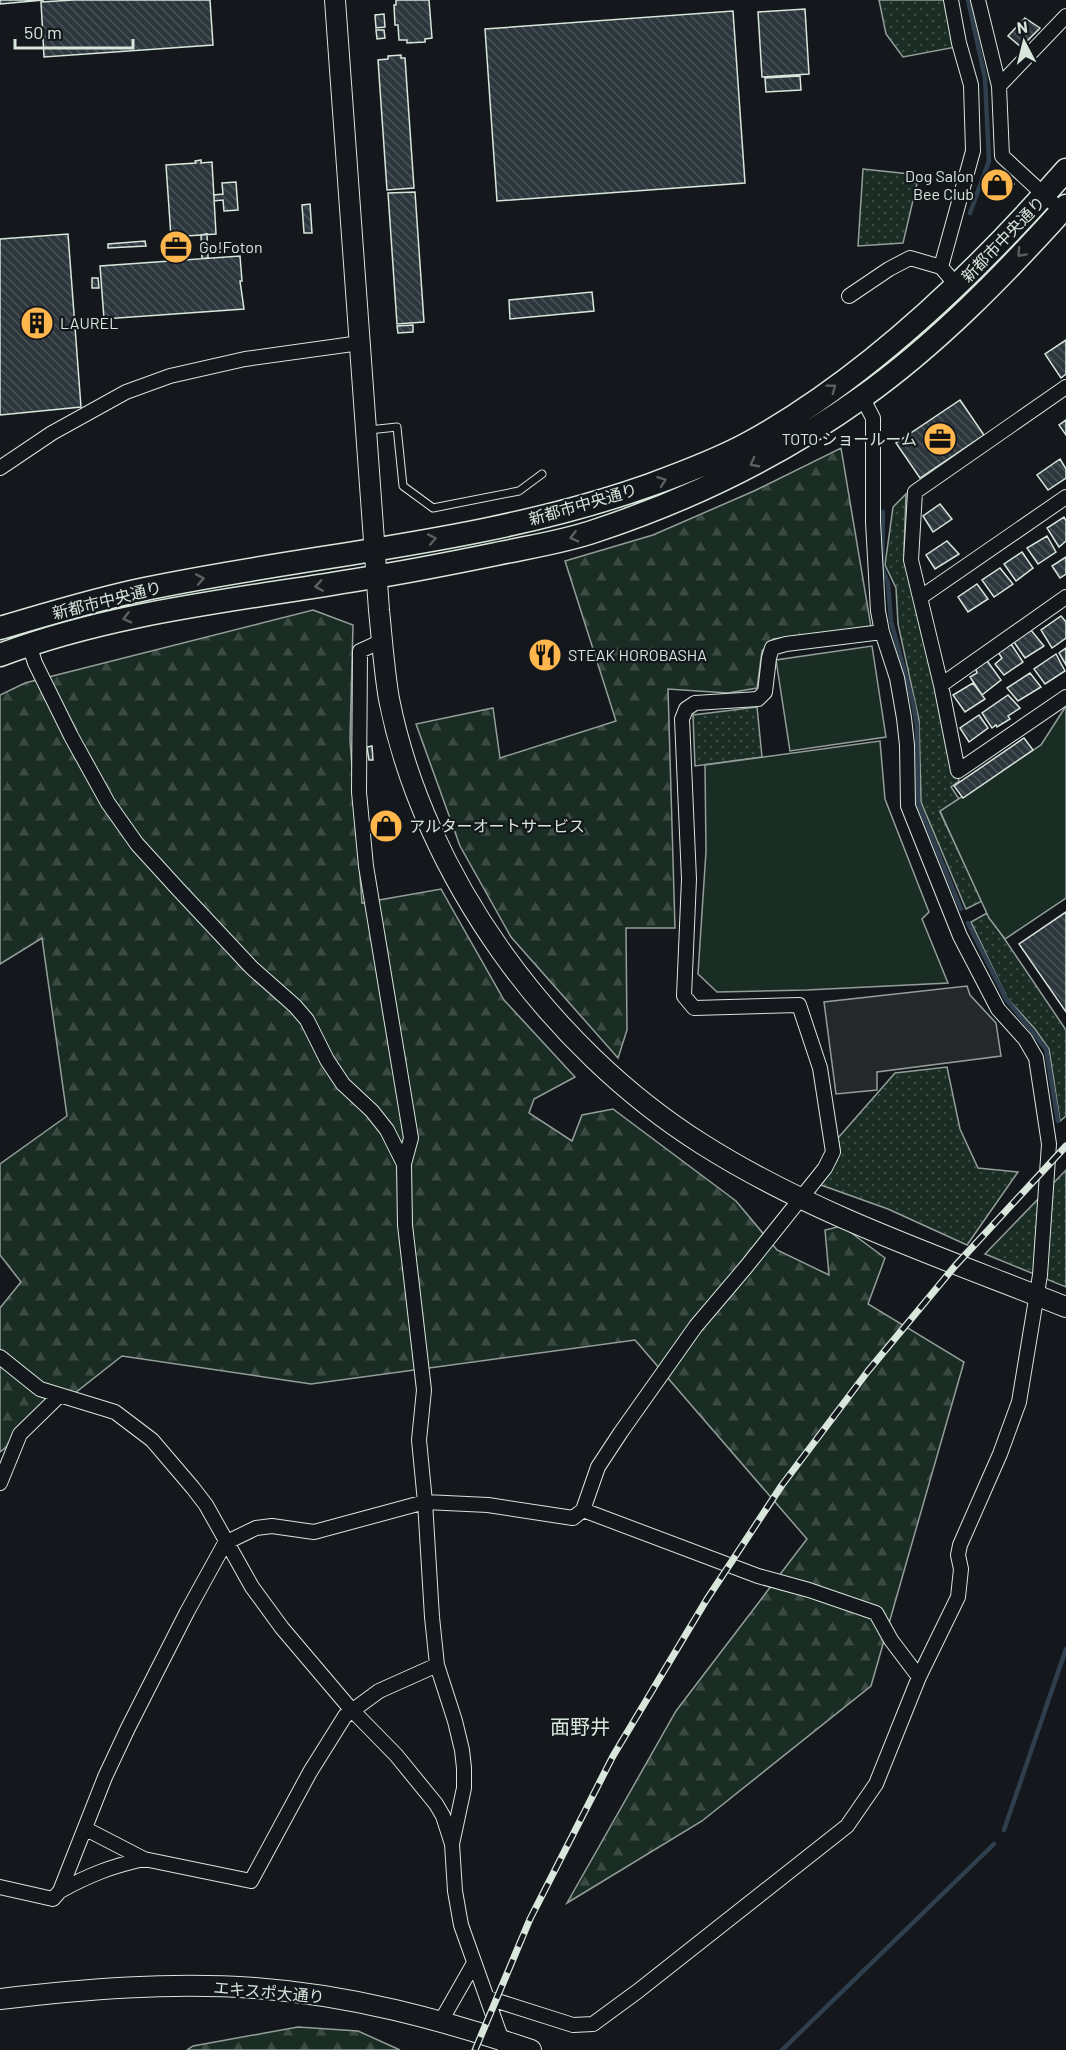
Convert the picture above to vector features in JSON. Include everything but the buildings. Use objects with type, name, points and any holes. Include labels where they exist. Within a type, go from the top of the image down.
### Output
[{"type":"main road","name":"新都市中央通り","points":[[0,628],[144,589],[375,550],[551,515],[615,498],[680,474],[738,448],[803,410],[875,357],[957,286],[1045,195],[1066,170]]},
{"type":"main road","name":"新都市中央通り","points":[[0,655],[29,644],[160,610],[377,577],[512,551],[594,531],[692,494],[804,435],[862,397],[906,363],[962,313],[1065,211]]},
{"type":"street","points":[[336,0],[377,577],[389,698],[420,802],[442,852],[509,962],[554,1018],[619,1082],[701,1143],[801,1198],[887,1236],[1066,1307]]},
{"type":"street","points":[[941,267],[973,151],[971,85],[959,43],[951,0]]},
{"type":"street","points":[[978,0],[999,86],[1002,156],[1065,211]]},
{"type":"street","points":[[999,86],[1066,16]]},
{"type":"street","points":[[849,296],[910,258],[941,267],[957,286]]},
{"type":"street","points":[[0,468],[52,433],[126,392],[170,376],[244,359],[360,343]]},
{"type":"street","points":[[1066,387],[915,492],[911,560],[941,685],[958,771],[1066,697]]},
{"type":"street","points":[[488,1998],[573,2025],[593,2024],[848,1826],[876,1784],[919,1677],[958,1597],[961,1569],[958,1555],[960,1545],[1000,1454],[1019,1402],[1037,1296],[1049,1144],[1036,1058],[1025,1040],[998,1009],[960,936],[908,806],[904,718],[897,678],[882,632],[878,611],[873,522],[873,418],[862,397]]},
{"type":"street","points":[[921,597],[1066,497]]},
{"type":"street","points":[[941,685],[1066,597]]},
{"type":"street","points":[[0,1887],[53,1899],[60,1891],[105,1777],[128,1728],[225,1543],[256,1528],[272,1526],[314,1532],[425,1502],[488,1505],[573,1518],[583,1510],[598,1467],[696,1326],[825,1168],[833,1152],[820,1068],[799,1005],[694,1008],[684,996],[689,879],[682,719],[686,709],[695,703],[758,699],[765,692],[772,648],[786,644],[882,632]]},
{"type":"street","points":[[382,641],[360,651],[359,792],[366,866],[411,1138],[404,1164],[405,1225],[424,1390],[419,1440],[432,1617],[437,1665],[457,1731],[464,1768],[464,1788],[452,1844]]},
{"type":"street","points":[[29,644],[35,663],[71,736],[108,803],[137,843],[178,889],[252,968],[296,1006],[307,1020],[337,1076],[372,1111],[387,1130],[404,1164]]},
{"type":"street","points":[[0,1357],[40,1389],[115,1412],[152,1440],[206,1505],[225,1543],[252,1587],[282,1628],[352,1710],[396,1755],[436,1804],[443,1816],[452,1844],[455,1891],[461,1925],[504,2045]]},
{"type":"street","points":[[0,1483],[20,1434],[60,1395]]},
{"type":"street","points":[[583,1510],[758,1576],[809,1590],[876,1613],[891,1640],[919,1677]]},
{"type":"street","points":[[86,1829],[144,1859],[251,1881],[310,1772],[345,1716],[379,1691],[437,1665]]},
{"type":"street","points":[[60,1891],[88,1875],[144,1859]]},
{"type":"street","points":[[441,2021],[474,1963]]},
{"type":"street","name":"エキスポ大通り","points":[[0,1999],[122,1987],[255,1988],[360,2002],[441,2021],[504,2045],[531,2050]]},
{"type":"lane","points":[[366,430],[398,427],[403,486],[433,508],[519,491],[542,474]]},
{"type":"green space","points":[[879,0],[947,0],[956,47],[903,57],[886,34]]},
{"type":"green space","points":[[863,169],[919,175],[903,243],[858,246]]},
{"type":"green space","points":[[841,448],[871,627],[773,639],[762,651],[757,688],[728,693],[668,689],[675,928],[626,928],[627,1030],[618,1058],[511,937],[460,846],[416,724],[493,708],[500,758],[616,721],[565,561],[653,535],[754,491]]},
{"type":"green space","points":[[906,494],[904,551],[959,781],[951,787],[959,799],[940,812],[982,901],[966,909],[921,802],[919,720],[898,624],[896,588],[885,565],[893,507]]},
{"type":"green space","points":[[313,610],[353,625],[350,740],[362,903],[441,889],[504,1000],[575,1077],[534,1099],[529,1113],[572,1141],[582,1115],[613,1109],[736,1201],[777,1250],[829,1275],[825,1230],[842,1226],[885,1258],[868,1304],[964,1362],[871,1686],[702,1821],[567,1903],[676,1711],[807,1539],[635,1340],[311,1384],[122,1356],[0,1452],[0,1308],[21,1282],[0,1255],[0,1164],[67,1116],[42,938],[0,964],[0,695],[25,683]]},
{"type":"green space","points":[[872,646],[886,737],[790,751],[776,660]]},
{"type":"green space","points":[[1066,706],[1066,898],[1005,939],[989,918],[940,811],[1041,745]]},
{"type":"green space","points":[[757,707],[762,757],[695,766],[693,715]]},
{"type":"green space","points":[[880,741],[885,799],[929,912],[922,919],[948,983],[717,992],[698,974],[706,851],[705,765]]},
{"type":"green space","points":[[987,913],[1066,1030],[1066,1116],[1060,1121],[1049,1049],[1035,1029],[1007,998],[971,922]]},
{"type":"green space","points":[[947,1067],[960,1129],[978,1168],[1018,1172],[967,1245],[888,1209],[821,1185],[840,1150],[838,1138],[895,1073]]},
{"type":"green space","points":[[1066,1170],[1066,1287],[985,1254]]},
{"type":"green space","points":[[298,2027],[358,2031],[400,2050],[187,2050],[193,2046]]},
{"type":"shaded area","points":[[967,986],[970,995],[996,1023],[1001,1056],[877,1072],[877,1090],[836,1094],[824,1002]]},
{"type":"waterway","points":[[968,0],[985,78],[989,161],[970,213]]},
{"type":"waterway","points":[[883,512],[882,567],[888,583],[891,621],[917,726],[918,803],[961,909]]},
{"type":"waterway","points":[[968,923],[1006,999],[1046,1049],[1058,1121]]},
{"type":"waterway","points":[[1004,1830],[1066,1649]]},
{"type":"waterway","points":[[782,2050],[994,1844]]},
{"type":"railway","points":[[475,2050],[530,1919],[613,1756],[707,1599],[782,1485],[868,1371],[955,1266],[1066,1146]]},
{"type":"place","name":"Dog Salon Bee Club","points":[[997,185]]},
{"type":"place","name":"Go!Foton","points":[[176,247]]},
{"type":"place","name":"LAUREL","points":[[37,323]]},
{"type":"place","name":"TOTO ショールーム","points":[[940,439]]},
{"type":"place","name":"STEAK HOROBASHA","points":[[545,655]]},
{"type":"place","name":"アルターオートサービス","points":[[386,826]]},
{"type":"district","name":"面野井","points":[[580,1727]]}]
